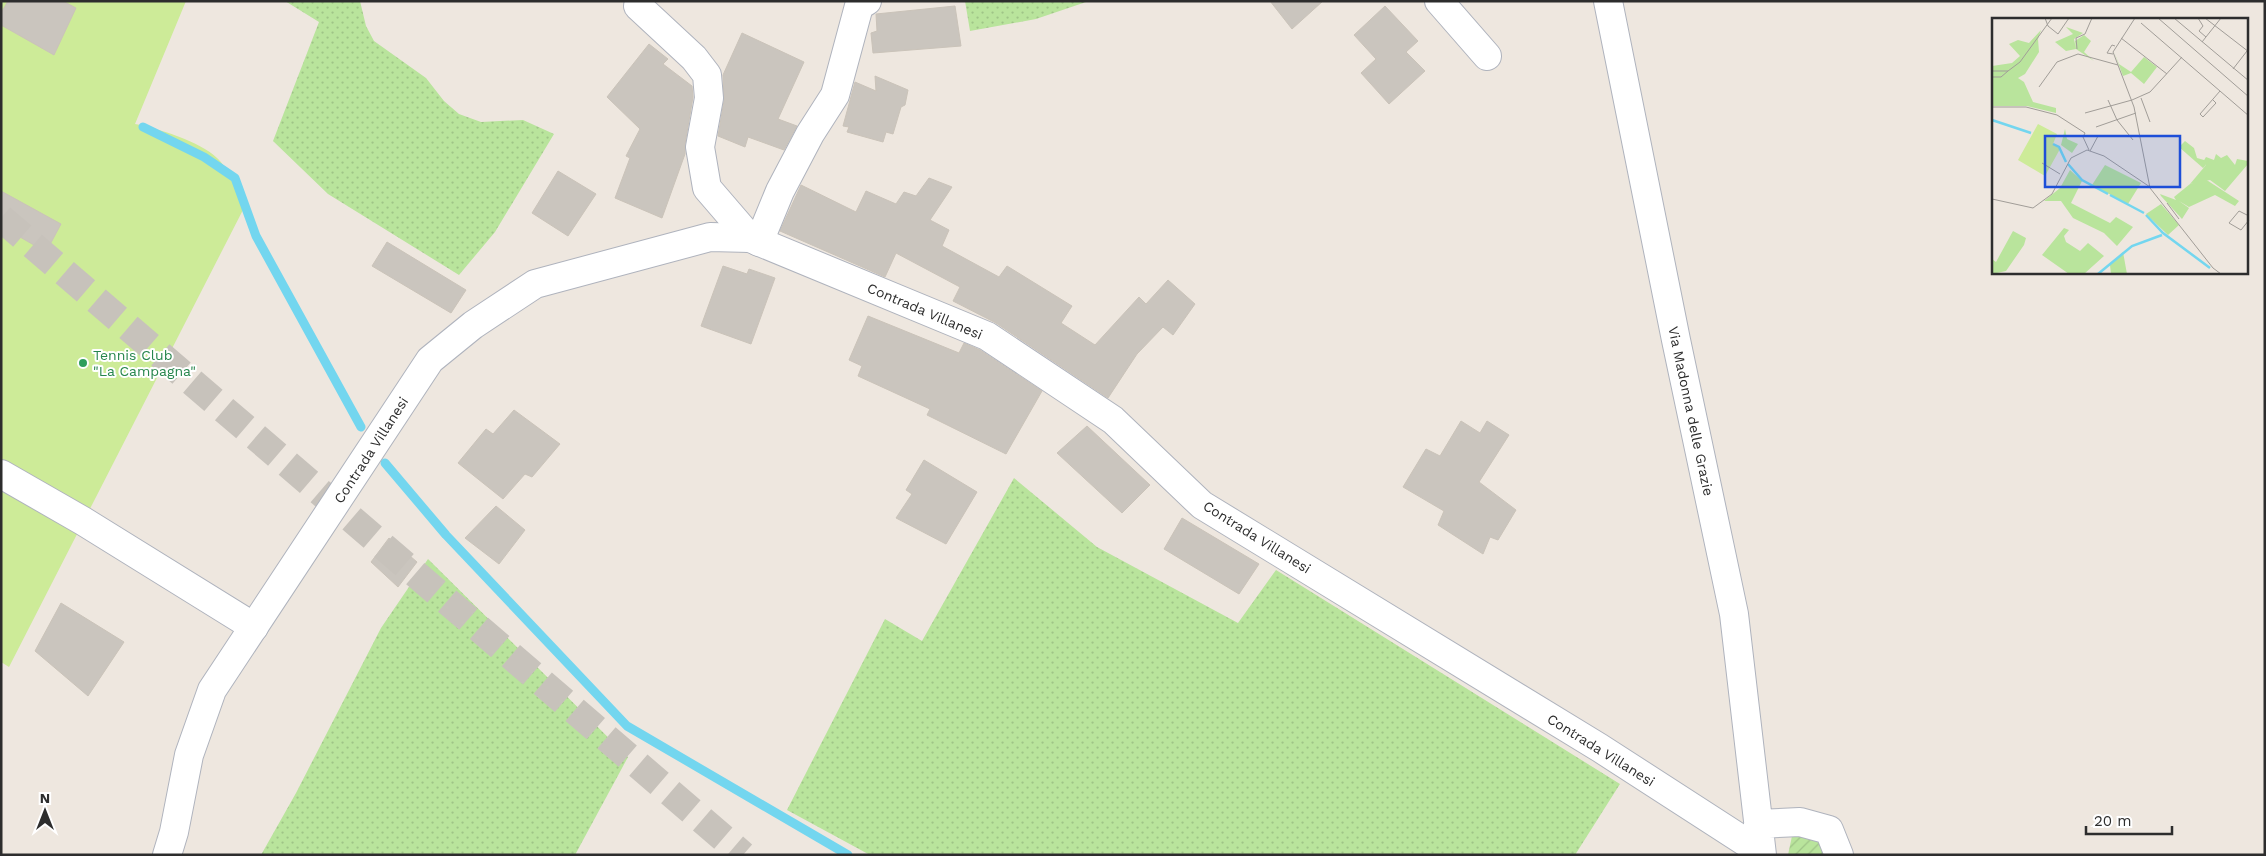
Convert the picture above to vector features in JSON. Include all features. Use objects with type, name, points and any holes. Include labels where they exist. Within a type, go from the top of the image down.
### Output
[{"type":"street","name":"Contrada Villanesi","points":[[640,1],[638,6],[694,58],[707,75],[709,98],[700,146],[707,188],[755,240]]},
{"type":"street","points":[[755,240],[810,134],[835,95],[859,6],[867,1]]},
{"type":"street","points":[[1439,1],[1486,56]]},
{"type":"street","name":"Via Madonna delle Grazie","points":[[1608,1],[1676,340],[1734,614],[1761,853]]},
{"type":"street","name":"Contrada Villanesi","points":[[167,855],[174,832],[189,755],[212,690],[430,360],[473,325],[535,284],[710,237],[755,240],[987,336],[1113,420],[1202,505],[1600,748],[1761,853]]},
{"type":"street","points":[[1,474],[83,521],[254,627]]},
{"type":"street","points":[[1758,824],[1786,821],[1800,822],[1829,830],[1839,855]]},
{"type":"green space","name":"Tennis Club \"La Campagna\"","points":[[1,1],[186,1],[135,124],[178,136],[210,152],[225,168],[246,204],[9,667],[1,662]]},
{"type":"green space","points":[[285,1],[360,1],[366,26],[374,41],[426,78],[444,101],[459,114],[481,122],[523,120],[554,134],[495,232],[459,275],[328,194],[273,141],[319,22]]},
{"type":"green space","points":[[965,1],[1089,1],[1036,19],[970,31]]},
{"type":"green space","points":[[1014,478],[1097,547],[1238,623],[1276,570],[1620,784],[1575,855],[870,855],[787,810],[885,619],[922,641]]},
{"type":"green space","points":[[428,559],[628,757],[575,855],[261,855],[296,793],[381,628]]},
{"type":"green space","points":[[1792,836],[1821,836],[1833,855],[1788,855]]},
{"type":"building","points":[[8,1],[63,1],[76,8],[54,55],[1,25],[1,13]]},
{"type":"building","points":[[1270,1],[1323,1],[1292,29]]},
{"type":"building","points":[[955,6],[961,46],[873,53],[871,33],[877,31],[876,14]]},
{"type":"building","points":[[1385,6],[1418,41],[1406,52],[1425,71],[1389,104],[1361,73],[1376,59],[1354,35]]},
{"type":"building","points":[[742,33],[804,62],[778,119],[797,126],[784,150],[748,137],[745,147],[718,136],[724,101],[723,75]]},
{"type":"building","points":[[649,44],[668,59],[663,64],[692,86],[693,97],[685,154],[662,218],[615,198],[630,158],[626,156],[640,129],[607,97]]},
{"type":"building","points":[[875,76],[908,90],[905,105],[901,107],[893,134],[886,132],[883,142],[847,132],[849,127],[843,126],[855,82],[876,91]]},
{"type":"building","points":[[558,171],[596,194],[568,236],[532,213]]},
{"type":"building","points":[[929,178],[952,187],[930,220],[949,230],[942,246],[999,277],[1007,266],[1072,306],[1061,323],[1095,345],[1139,297],[1146,304],[1168,280],[1195,304],[1173,335],[1163,327],[1137,354],[1108,398],[996,323],[953,301],[960,287],[896,253],[885,277],[780,231],[801,185],[856,212],[866,191],[896,204],[904,192],[916,196]]},
{"type":"building","points":[[1,191],[61,224],[46,252],[1,226]]},
{"type":"building","points":[[387,242],[466,290],[451,313],[372,266]]},
{"type":"building","points":[[723,266],[747,274],[749,269],[775,278],[751,344],[701,326]]},
{"type":"building","points":[[868,316],[959,353],[964,343],[980,350],[1042,391],[1006,454],[927,415],[930,409],[858,376],[862,366],[849,360]]},
{"type":"building","points":[[514,410],[560,444],[532,477],[525,474],[503,499],[458,463],[486,429],[493,434]]},
{"type":"building","points":[[1461,421],[1480,433],[1487,421],[1509,435],[1479,482],[1516,510],[1498,540],[1490,537],[1483,554],[1438,525],[1444,511],[1403,487],[1426,449],[1440,456]]},
{"type":"building","points":[[1087,426],[1150,485],[1122,513],[1057,453]]},
{"type":"building","points":[[924,460],[977,492],[946,544],[896,518],[912,494],[906,490]]},
{"type":"building","points":[[496,506],[525,530],[499,564],[465,538]]},
{"type":"building","points":[[1182,518],[1259,564],[1239,594],[1164,549]]},
{"type":"building","points":[[389,538],[417,562],[398,587],[371,562]]},
{"type":"building","points":[[61,603],[124,642],[88,696],[35,651]]},
{"type":"waterway","points":[[143,127],[204,157],[235,178],[256,236],[361,427]]},
{"type":"waterway","points":[[385,463],[446,535],[627,726],[848,855]]},
{"type":"tunnel","points":[[1,218],[743,855]]},
{"type":"place","name":"Tennis Club \"La Campagna\"","points":[[83,363]]}]
